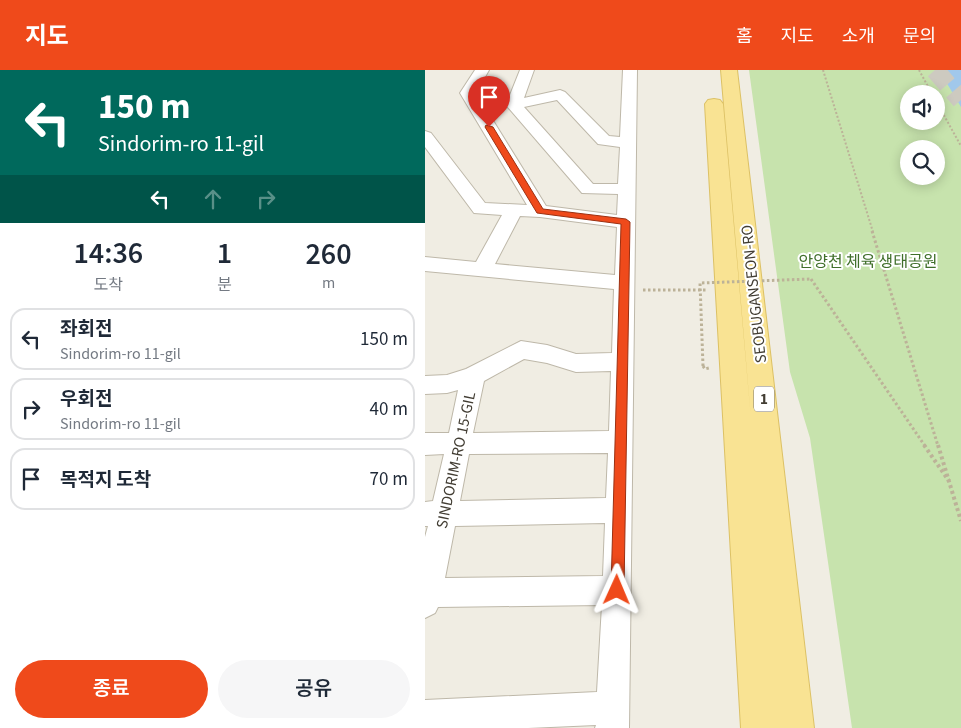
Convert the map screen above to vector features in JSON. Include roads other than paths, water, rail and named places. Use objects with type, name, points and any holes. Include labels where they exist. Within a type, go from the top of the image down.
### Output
[{"type":"main road","name":"SEOBUGANSEON-RO","points":[[712,70],[760,728]]},
{"type":"main road","name":"SEOBUGANSEON-RO","points":[[729,70],[795,728]]},
{"type":"street","points":[[482,70],[468,93],[540,211]]},
{"type":"street","points":[[514,105],[527,70]]},
{"type":"street","points":[[425,716],[613,718],[630,70]]},
{"type":"street","points":[[514,105],[560,95],[604,141],[628,142]]},
{"type":"street","points":[[514,105],[589,189],[627,190]]},
{"type":"street","points":[[425,136],[480,209],[540,211],[626,222]]},
{"type":"street","points":[[482,270],[514,210]]},
{"type":"street","points":[[425,264],[624,286]]},
{"type":"street","points":[[425,385],[447,384],[473,376],[521,350],[547,354],[576,363],[623,362]]},
{"type":"street","name":"SINDORIM-RO 15-GIL","points":[[426,596],[434,514],[459,444],[473,376]]},
{"type":"street","points":[[425,444],[621,442]]},
{"type":"street","points":[[434,514],[619,510]]},
{"type":"street","points":[[426,596],[617,590]]},
{"type":"water","points":[[939,70],[961,70],[961,107]]},
{"type":"tunnel","points":[[935,70],[961,100]]},
{"type":"park label","name":"안양천 체육 생태공원","points":[[868,261]]}]
